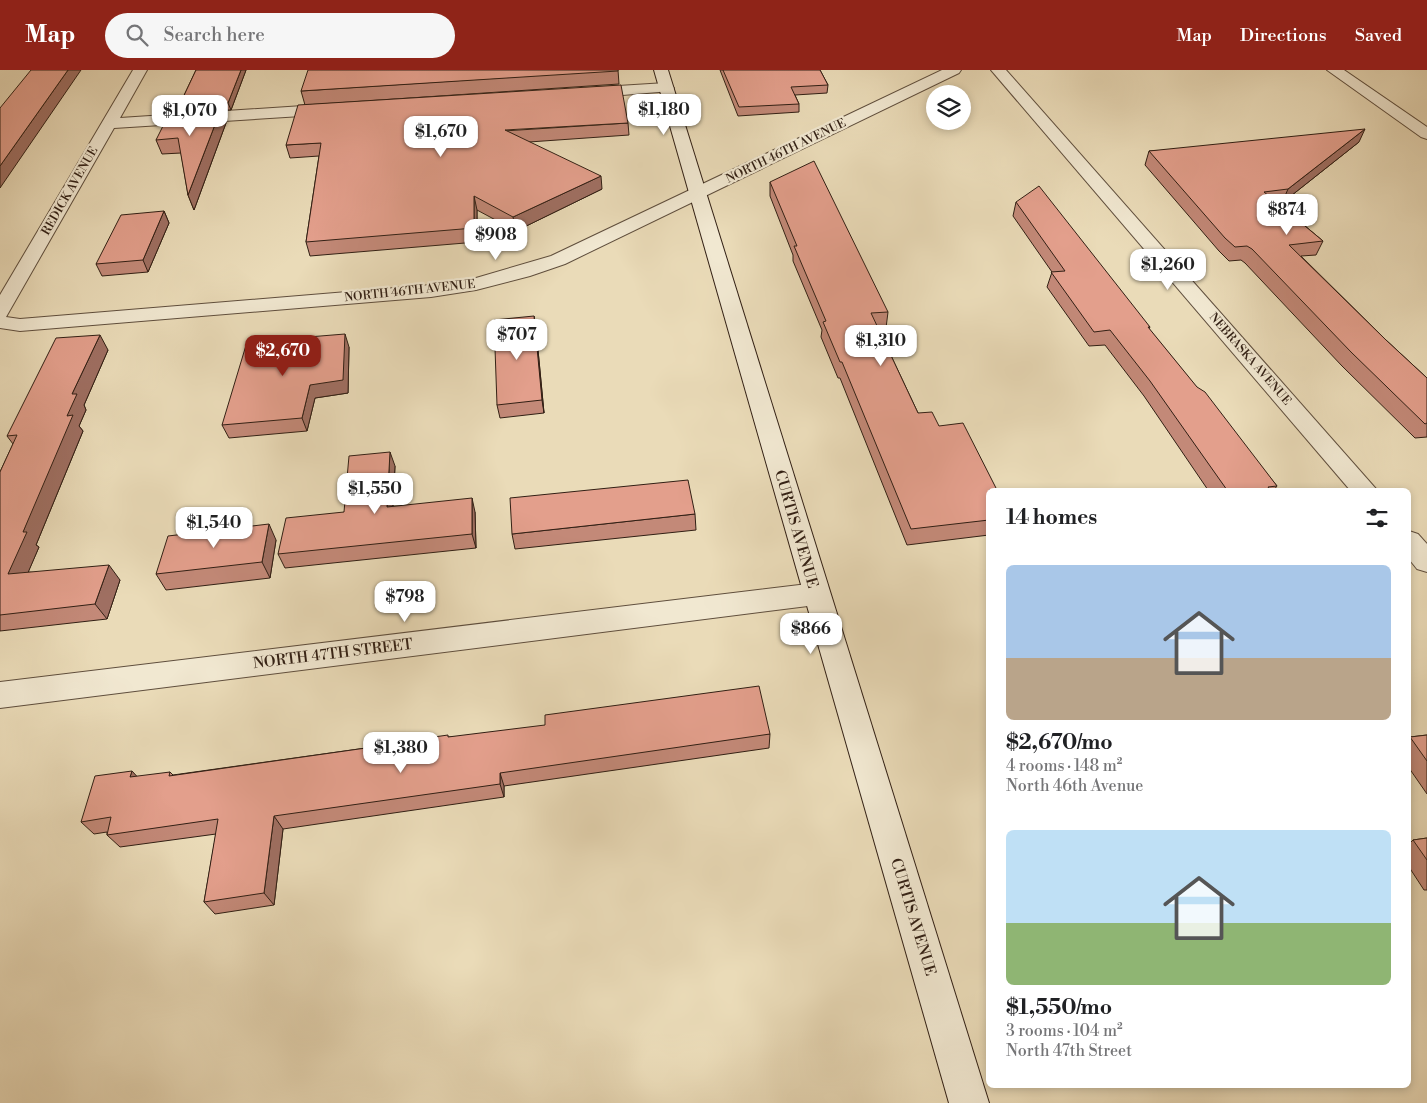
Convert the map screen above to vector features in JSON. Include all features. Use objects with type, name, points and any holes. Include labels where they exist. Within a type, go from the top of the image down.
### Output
[{"type":"street","name":"REDICK AVENUE","points":[[0,312],[140,70]]},
{"type":"street","name":"CURTIS AVENUE","points":[[661,70],[969,1103]]},
{"type":"street","name":"NORTH 46TH AVENUE","points":[[0,322],[20,325],[432,291],[476,284],[523,272],[558,260],[668,209],[954,70]]},
{"type":"street","name":"NEBRASKA AVENUE","points":[[998,70],[1362,488]]},
{"type":"street","points":[[1334,70],[1427,134]]},
{"type":"street","points":[[567,94],[666,88]]},
{"type":"street","points":[[110,124],[348,108]]},
{"type":"street","points":[[1411,543],[1427,562]]},
{"type":"street","name":"NORTH 47TH STREET","points":[[0,695],[816,594]]},
{"type":"building","points":[[31,70],[68,70],[0,166],[0,108]]},
{"type":"building","points":[[196,70],[241,70],[228,103],[179,106]]},
{"type":"building","points":[[308,70],[618,70],[618,71],[301,91]]},
{"type":"building","points":[[723,70],[820,70],[828,85],[791,87],[799,104],[739,107]]},
{"type":"building","points":[[621,85],[628,123],[505,130],[601,176],[513,217],[474,196],[474,228],[306,242],[321,143],[286,145],[298,105]]},
{"type":"building","points":[[221,109],[188,195],[178,138],[156,140],[170,112]]},
{"type":"building","points":[[1365,129],[1288,189],[1264,192],[1323,241],[1289,245],[1427,378],[1427,423],[1425,424],[1351,352],[1252,249],[1247,246],[1235,247],[1225,238],[1149,151]]},
{"type":"building","points":[[814,161],[888,312],[871,313],[918,413],[932,412],[939,426],[963,423],[996,488],[986,488],[986,520],[911,529],[842,362],[840,362],[823,322],[826,321],[794,246],[797,246],[770,182]]},
{"type":"building","points":[[1039,186],[1150,327],[1148,327],[1197,387],[1205,392],[1277,486],[1269,488],[1226,488],[1150,381],[1110,330],[1094,332],[1051,272],[1065,271],[1016,202]]},
{"type":"building","points":[[164,211],[143,260],[96,264],[121,215]]},
{"type":"building","points":[[534,316],[542,400],[497,405],[494,320]]},
{"type":"building","points":[[345,334],[343,380],[310,385],[302,418],[222,425],[247,342]]},
{"type":"building","points":[[100,335],[72,394],[77,394],[67,416],[73,415],[23,532],[27,532],[8,574],[109,565],[95,604],[0,615],[0,472],[17,435],[7,436],[56,338]]},
{"type":"building","points":[[390,452],[387,507],[472,498],[472,534],[278,554],[286,518],[344,512],[349,456]]},
{"type":"building","points":[[688,480],[695,514],[512,534],[510,498]]},
{"type":"building","points":[[269,524],[262,562],[156,574],[168,536]]},
{"type":"building","points":[[759,686],[770,734],[500,773],[500,784],[274,816],[264,893],[204,902],[218,819],[107,835],[111,817],[81,822],[95,776],[132,771],[130,777],[170,772],[169,776],[373,747],[374,739],[414,734],[413,740],[545,725],[545,715]]},
{"type":"building","points":[[1427,735],[1427,761],[1411,738]]},
{"type":"building","points":[[1427,838],[1427,860],[1413,840]]}]
